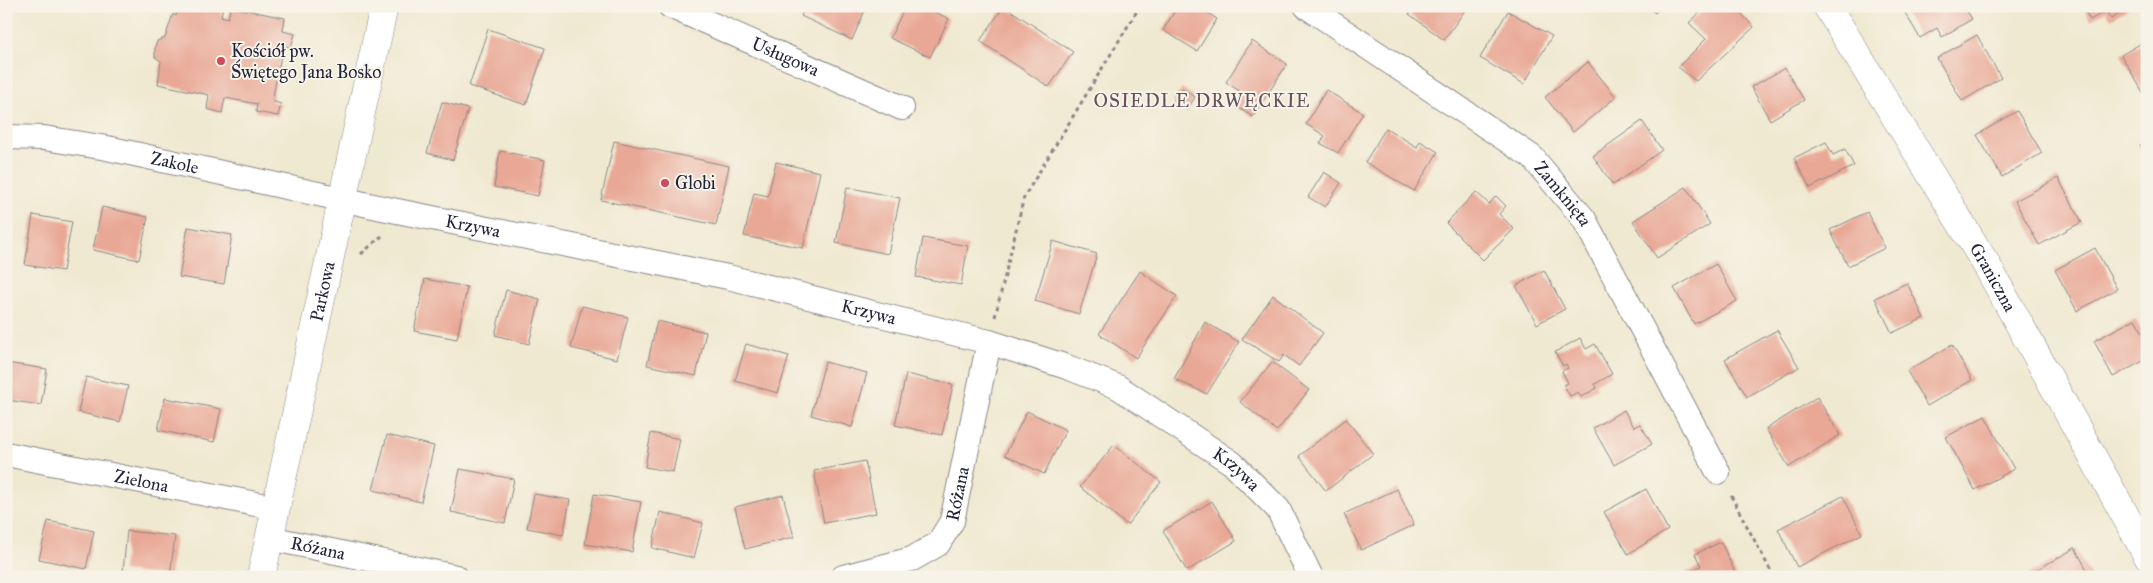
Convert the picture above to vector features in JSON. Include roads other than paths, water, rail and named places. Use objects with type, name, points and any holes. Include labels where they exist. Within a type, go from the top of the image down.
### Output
[{"type":"street","name":"Parkowa","points":[[261,577],[384,6]]},
{"type":"street","name":"Usługowa","points":[[670,6],[902,108]]},
{"type":"street","name":"Zamknięta","points":[[1306,6],[1532,157],[1584,219],[1718,472]]},
{"type":"street","name":"Graniczna","points":[[1827,6],[1986,264],[2147,555]]},
{"type":"street","name":"Zakole","points":[[6,137],[44,138],[107,148],[342,200]]},
{"type":"street","name":"Krzywa","points":[[342,200],[728,277],[989,342],[1067,367],[1118,387],[1232,464],[1278,509],[1311,577]]},
{"type":"street","name":"Różana","points":[[843,577],[912,559],[938,544],[952,521],[989,342]]},
{"type":"street","name":"Zielona","points":[[6,454],[276,508]]},
{"type":"street","name":"Różana","points":[[269,538],[456,577]]},
{"type":"place","name":"Kościół pw. Świętego Jana Bosko","points":[[221,61]]},
{"type":"place","name":"Globi","points":[[665,183]]},
{"type":"district","name":"OSIEDLE DRWĘCKIE","points":[[1202,100]]}]
